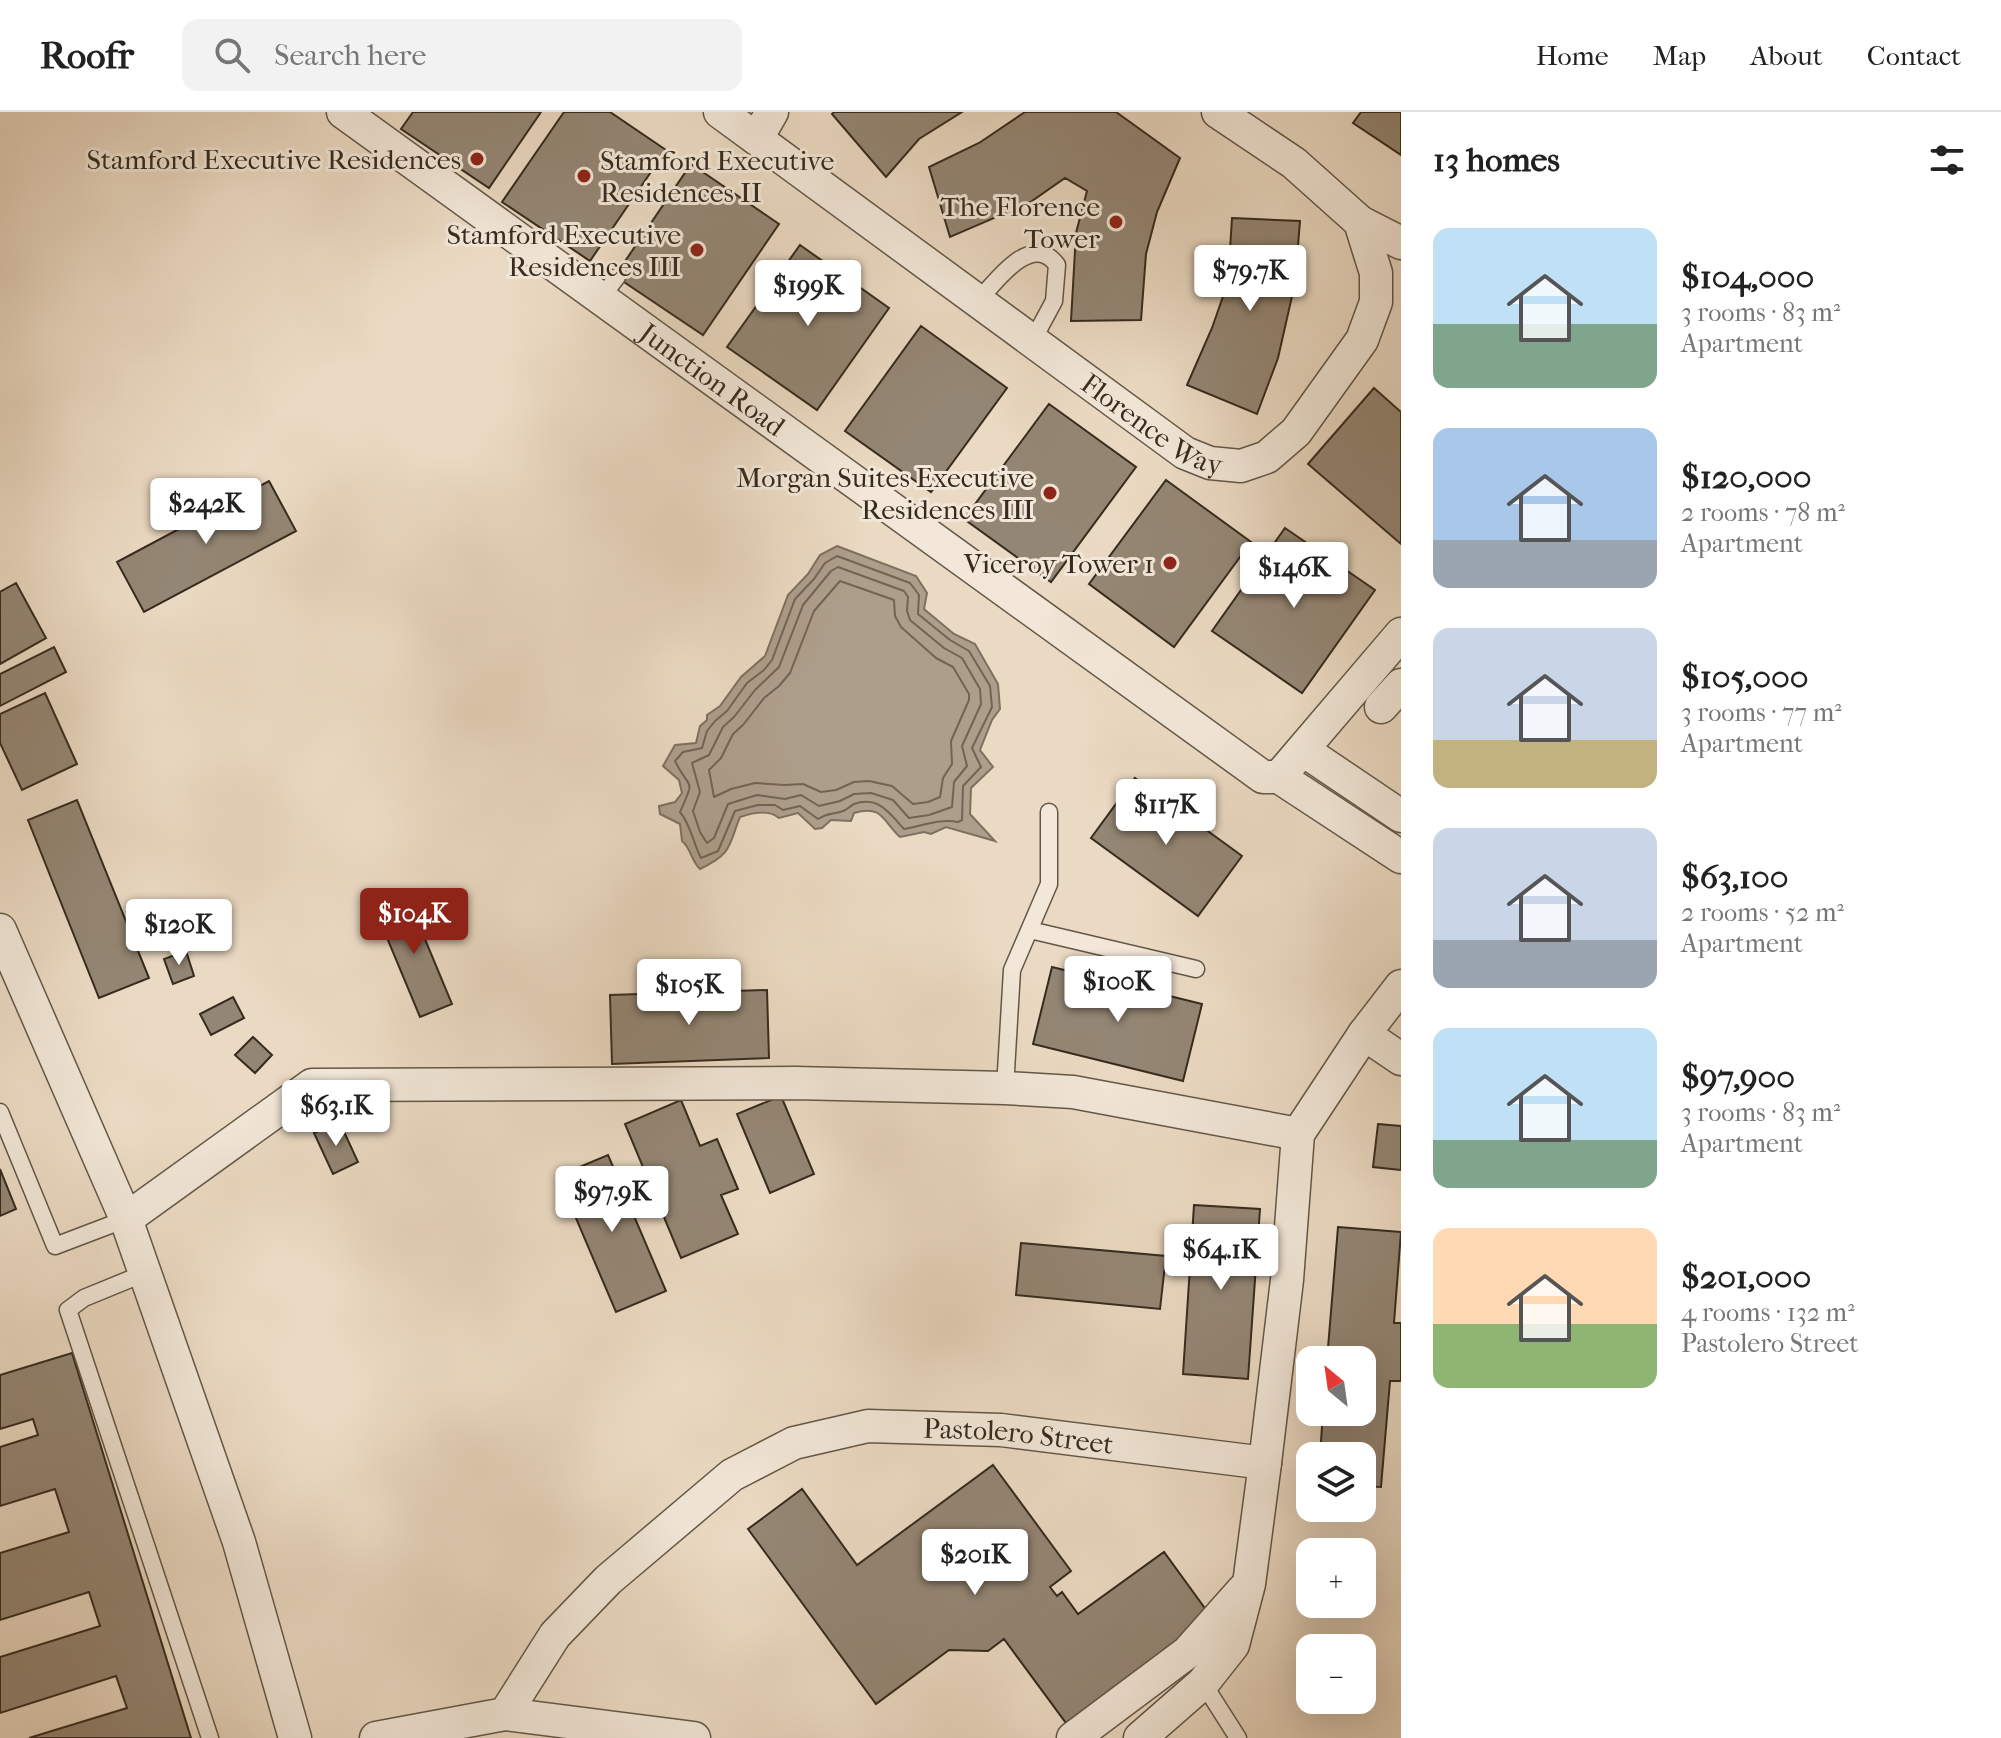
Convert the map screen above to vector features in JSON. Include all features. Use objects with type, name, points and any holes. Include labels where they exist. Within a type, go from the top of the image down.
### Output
[{"type":"street","name":"Junction Road","points":[[343,112],[609,288],[1263,777],[1279,777],[1401,857]]},
{"type":"street","name":"Florence Way","points":[[720,112],[764,125],[979,300],[1185,453],[1210,463],[1241,466],[1267,457],[1296,432],[1362,340],[1376,302],[1376,273],[1360,222]]},
{"type":"street","points":[[1218,112],[1294,163],[1360,222],[1401,243]]},
{"type":"street","points":[[1279,777],[1401,634]]},
{"type":"street","points":[[1303,750],[1401,816]]},
{"type":"street","points":[[0,930],[126,1219],[239,1542],[295,1738]]},
{"type":"street","points":[[1140,1738],[1203,1683],[1233,1645],[1249,1584],[1265,1463],[1287,1280],[1298,1134],[1364,1034],[1401,986]]},
{"type":"street","points":[[1364,1034],[1401,1059]]},
{"type":"street","points":[[126,1219],[312,1085],[795,1083],[1005,1088],[1073,1092],[1298,1134]]},
{"type":"street","name":"Pastolero Street","points":[[505,1714],[555,1635],[608,1580],[732,1475],[794,1443],[868,1426],[1001,1430],[1265,1463]]},
{"type":"street","points":[[1073,1738],[1188,1652],[1249,1584]]},
{"type":"street","points":[[376,1738],[456,1730],[505,1714],[694,1738]]},
{"type":"lane","points":[[979,300],[1007,270],[1028,254],[1036,252],[1054,260],[1057,265],[1054,301],[1033,340]]},
{"type":"lane","points":[[1005,1088],[1012,970],[1049,884],[1049,812]]},
{"type":"lane","points":[[1030,930],[1196,969]]},
{"type":"lane","points":[[0,1112],[55,1246],[126,1219]]},
{"type":"lane","points":[[145,1273],[84,1298],[68,1310],[210,1738]]},
{"type":"lane","points":[[1203,1683],[1238,1738]]},
{"type":"water","points":[[837,546],[916,576],[927,593],[924,609],[954,634],[975,644],[998,684],[1000,709],[980,750],[993,767],[971,788],[970,814],[995,841],[946,827],[931,834],[924,832],[900,837],[882,816],[871,811],[854,813],[851,821],[831,820],[822,828],[815,829],[798,813],[779,818],[770,813],[760,813],[740,817],[724,854],[700,869],[682,841],[680,824],[660,814],[659,806],[675,802],[682,793],[679,780],[663,766],[675,745],[696,743],[700,726],[707,720],[707,715],[720,706],[741,677],[765,656],[788,595],[808,574],[820,555]]},
{"type":"building","name":"Stamford Executive Residences","points":[[413,112],[541,112],[489,188],[401,129]]},
{"type":"building","name":"Stamford Executive Residences II","points":[[564,112],[610,112],[666,150],[590,261],[502,202]]},
{"type":"building","points":[[962,112],[919,139],[886,177],[832,114]]},
{"type":"building","name":"The Florence Tower","points":[[1025,112],[1116,112],[1180,158],[1157,212],[1146,254],[1141,320],[1071,321],[1076,233],[1087,191],[1065,178],[1029,203],[950,237],[929,167],[979,143]]},
{"type":"building","points":[[1361,112],[1401,112],[1401,155],[1353,123]]},
{"type":"building","name":"Stamford Executive Residences III","points":[[691,164],[779,224],[703,335],[615,276]]},
{"type":"building","points":[[1232,218],[1300,221],[1295,283],[1278,358],[1257,414],[1187,385],[1228,282]]},
{"type":"building","points":[[800,245],[889,308],[817,410],[727,347]]},
{"type":"building","points":[[921,326],[1007,388],[931,492],[845,431]]},
{"type":"building","points":[[1374,388],[1401,412],[1401,544],[1308,464]]},
{"type":"building","name":"Morgan Suites Executive Residences III","points":[[1049,404],[1136,467],[1051,582],[964,519]]},
{"type":"building","name":"Viceroy Tower 1","points":[[1166,480],[1251,542],[1174,647],[1089,584]]},
{"type":"building","points":[[269,481],[296,531],[144,612],[117,562]]},
{"type":"building","points":[[1285,528],[1375,590],[1302,693],[1212,631]]},
{"type":"building","points":[[16,583],[46,638],[0,664],[0,592]]},
{"type":"building","points":[[54,647],[66,672],[0,706],[0,674]]},
{"type":"building","points":[[45,693],[77,764],[22,790],[0,743],[0,714]]},
{"type":"building","points":[[1135,778],[1242,856],[1198,916],[1091,838]]},
{"type":"building","points":[[77,800],[149,978],[99,998],[28,820]]},
{"type":"building","points":[[407,896],[452,1004],[420,1017],[375,909]]},
{"type":"building","points":[[186,951],[194,976],[173,984],[164,959]]},
{"type":"building","points":[[1052,967],[1202,1004],[1183,1081],[1033,1044]]},
{"type":"building","points":[[767,990],[769,1058],[612,1064],[610,995]]},
{"type":"building","points":[[233,997],[244,1018],[211,1035],[200,1014]]},
{"type":"building","points":[[253,1037],[272,1055],[255,1073],[235,1055]]},
{"type":"building","points":[[781,1096],[814,1174],[770,1193],[737,1114]]},
{"type":"building","points":[[681,1100],[700,1146],[717,1139],[738,1189],[721,1195],[738,1234],[681,1258],[625,1124]]},
{"type":"building","points":[[339,1121],[358,1162],[333,1174],[314,1133]]},
{"type":"building","points":[[1378,1124],[1401,1126],[1401,1170],[1373,1167]]},
{"type":"building","points":[[608,1155],[666,1291],[616,1312],[558,1176]]},
{"type":"building","points":[[0,1169],[16,1209],[0,1216]]},
{"type":"building","points":[[1194,1205],[1260,1209],[1248,1379],[1183,1374]]},
{"type":"building","points":[[1338,1227],[1401,1232],[1394,1323],[1401,1323],[1401,1381],[1390,1381],[1381,1487],[1376,1487],[1376,1442],[1321,1442],[1322,1426],[1376,1426],[1376,1346],[1328,1346]]},
{"type":"building","points":[[1021,1243],[1166,1256],[1160,1309],[1016,1295]]},
{"type":"building","points":[[72,1353],[191,1738],[29,1738],[127,1708],[116,1676],[0,1713],[0,1657],[100,1626],[89,1592],[0,1620],[0,1553],[69,1532],[55,1489],[0,1506],[0,1447],[38,1435],[33,1419],[0,1429],[0,1375]]},
{"type":"building","points":[[993,1465],[1071,1571],[1050,1587],[1057,1596],[1062,1592],[1078,1614],[1164,1552],[1212,1618],[1066,1723],[1004,1639],[988,1651],[949,1650],[876,1704],[748,1529],[802,1489],[857,1565]]},
{"type":"place","name":"Stamford Executive Residences","points":[[477,159]]},
{"type":"place","name":"Stamford Executive Residences II","points":[[584,176]]},
{"type":"place","name":"The Florence Tower","points":[[1116,222]]},
{"type":"place","name":"Stamford Executive Residences III","points":[[697,250]]},
{"type":"place","name":"Morgan Suites Executive Residences III","points":[[1050,493]]},
{"type":"place","name":"Viceroy Tower 1","points":[[1170,563]]}]
